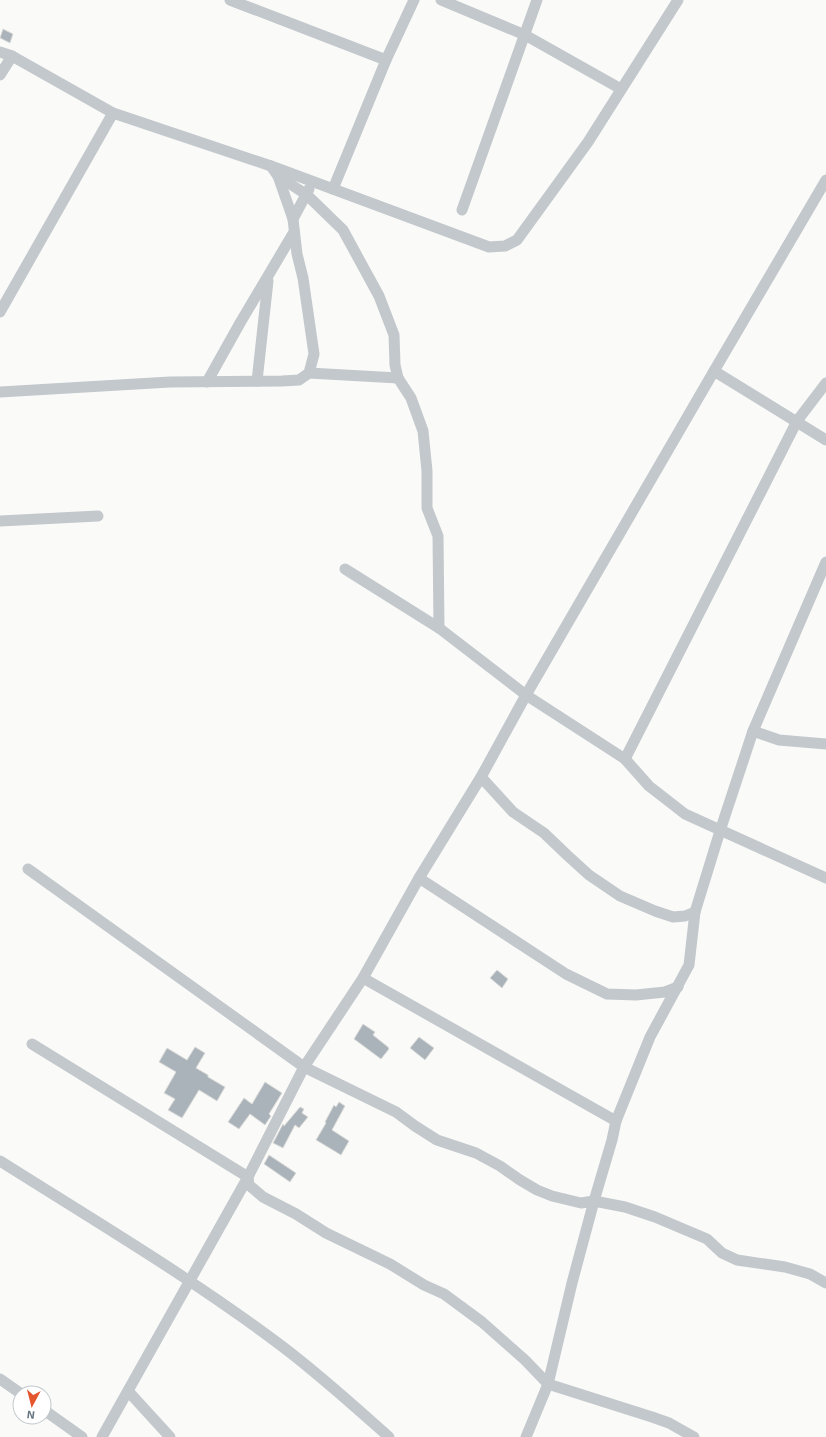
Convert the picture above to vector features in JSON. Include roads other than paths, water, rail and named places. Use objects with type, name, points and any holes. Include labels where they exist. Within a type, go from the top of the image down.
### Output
[{"type":"street","points":[[230,0],[386,60]]},
{"type":"street","points":[[333,189],[386,60],[414,0]]},
{"type":"street","points":[[441,0],[525,35],[621,90]]},
{"type":"street","points":[[462,210],[537,0]]},
{"type":"street","points":[[0,52],[12,56],[113,113],[272,166],[489,247],[504,246],[517,240],[588,142],[678,0]]},
{"type":"street","points":[[0,75],[12,56]]},
{"type":"street","points":[[0,312],[113,113]]},
{"type":"street","points":[[272,166],[278,176],[293,219],[297,254],[303,278],[314,354],[309,373]]},
{"type":"street","points":[[278,176],[307,195],[343,230],[379,296],[394,335],[395,365],[398,378],[411,398],[423,431],[426,471],[426,508],[438,536],[439,628]]},
{"type":"street","points":[[102,1437],[248,1178],[304,1067],[363,978],[419,878],[481,777],[526,695],[826,180]]},
{"type":"street","points":[[293,219],[313,182]]},
{"type":"street","points":[[207,382],[294,232]]},
{"type":"street","points":[[257,382],[268,276]]},
{"type":"street","points":[[714,371],[826,440]]},
{"type":"street","points":[[0,392],[170,382],[257,382],[299,380],[309,373],[398,378]]},
{"type":"street","points":[[625,759],[797,421],[826,383]]},
{"type":"street","points":[[0,521],[98,516]]},
{"type":"street","points":[[526,1437],[548,1384],[594,1201],[616,1121],[650,1037],[689,965],[695,912],[753,731],[826,562]]},
{"type":"street","points":[[345,569],[439,628],[526,695],[625,759],[649,786],[685,814],[826,878]]},
{"type":"street","points":[[753,731],[778,740],[826,744]]},
{"type":"street","points":[[481,777],[513,812],[544,833],[589,875],[620,896],[655,911],[673,916],[685,916],[695,912]]},
{"type":"street","points":[[28,869],[304,1067],[396,1112],[437,1140],[476,1152],[537,1190],[552,1196],[581,1203],[594,1201],[625,1207],[654,1217],[707,1239],[722,1253],[737,1260],[785,1267],[810,1274],[826,1283]]},
{"type":"street","points":[[419,878],[566,974],[607,994],[636,995],[665,992],[678,987]]},
{"type":"street","points":[[363,978],[616,1121]]},
{"type":"street","points":[[32,1044],[248,1178]]},
{"type":"street","points":[[0,1161],[190,1281],[282,1347],[337,1391],[389,1437]]},
{"type":"street","points":[[248,1178],[249,1185],[263,1197],[296,1214],[326,1233],[390,1264],[424,1285],[444,1294],[482,1322],[525,1360],[548,1384],[669,1423],[694,1437]]},
{"type":"street","points":[[0,1379],[12,1387]]},
{"type":"street","points":[[128,1391],[170,1437]]},
{"type":"street","points":[[52,1416],[82,1437]]}]
